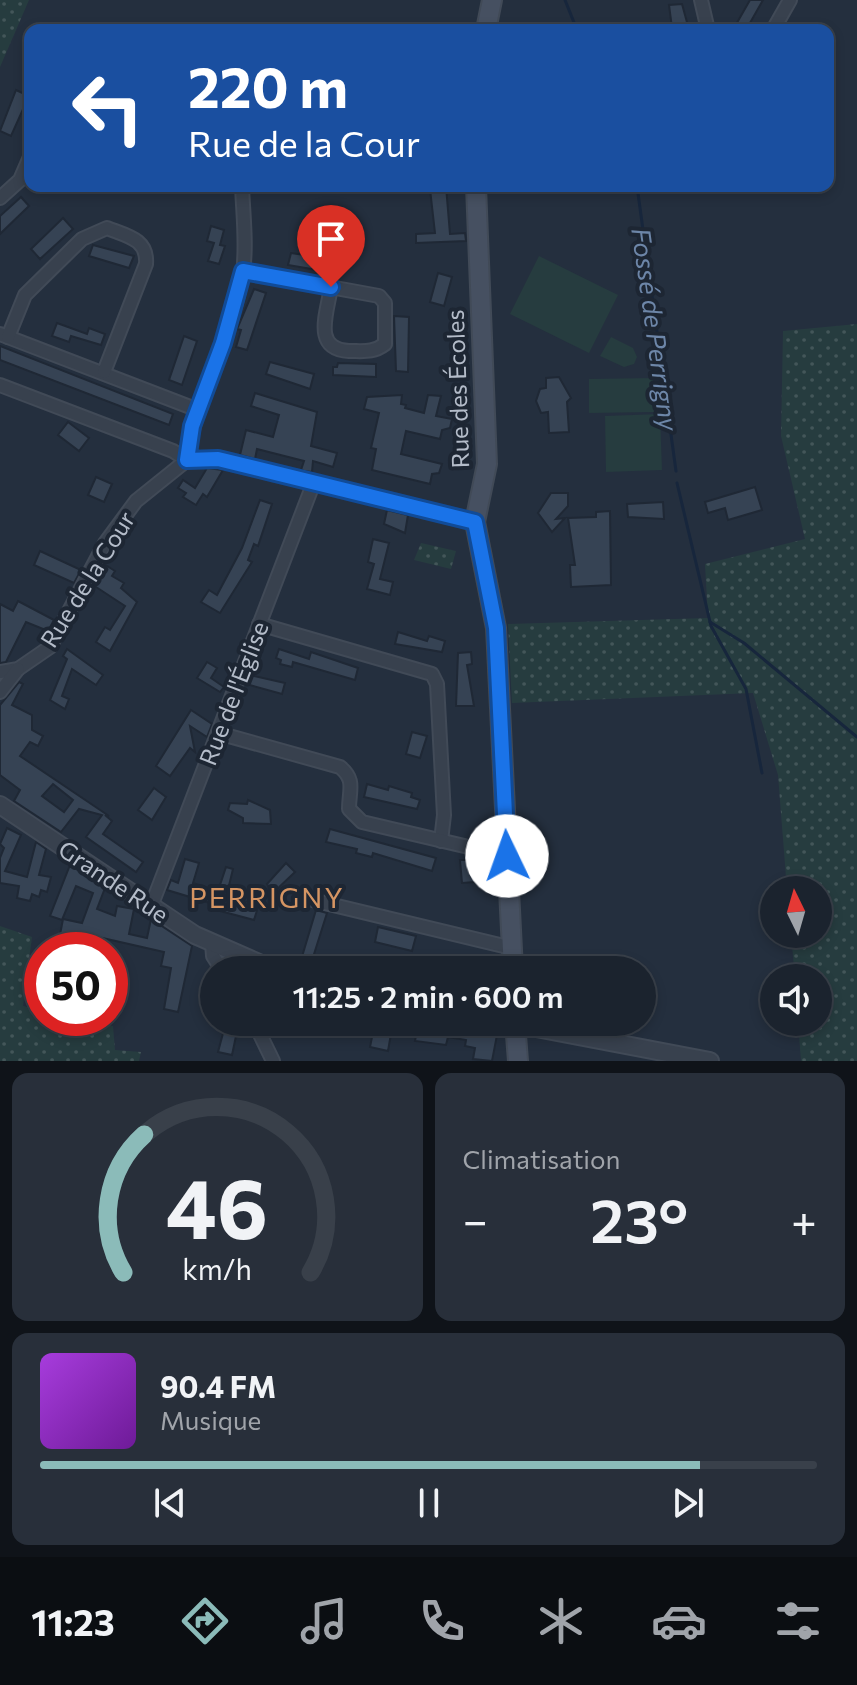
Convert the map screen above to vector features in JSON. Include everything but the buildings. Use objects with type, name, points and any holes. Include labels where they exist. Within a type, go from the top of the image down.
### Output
[{"type":"main road","points":[[487,24],[492,0]]},
{"type":"main road","name":"Rue des Écoles","points":[[476,192],[487,464],[475,522],[496,628],[512,956]]},
{"type":"main road","points":[[514,1036],[518,1061]]},
{"type":"street","points":[[701,0],[707,24]]},
{"type":"street","points":[[776,24],[790,0]]},
{"type":"street","points":[[0,198],[20,180],[24,171]]},
{"type":"street","points":[[187,460],[192,426],[223,343],[243,271],[242,192]]},
{"type":"street","points":[[104,372],[146,264],[147,252],[139,241],[107,228],[82,239],[25,295],[4,336],[198,410]]},
{"type":"street","points":[[243,271],[331,287],[379,296],[385,303],[385,344],[375,351],[335,350],[327,344],[323,335],[331,287]]},
{"type":"street","points":[[0,385],[173,451],[187,460],[218,459],[475,522]]},
{"type":"street","name":"Rue de la Cour","points":[[18,669],[50,647],[105,543],[136,501],[187,460]]},
{"type":"street","name":"Rue de l'Église","points":[[152,904],[314,482]]},
{"type":"street","points":[[259,624],[432,674],[437,684],[444,815],[441,841]]},
{"type":"street","points":[[0,672],[18,669]]},
{"type":"street","points":[[0,692],[18,669]]},
{"type":"street","points":[[218,733],[340,767],[350,775],[349,809],[355,818],[507,856]]},
{"type":"street","name":"Grande Rue","points":[[0,805],[212,943],[242,956]]},
{"type":"street","points":[[308,899],[512,948]]},
{"type":"street","points":[[212,943],[213,956]]},
{"type":"street","points":[[261,1036],[273,1061]]},
{"type":"street","points":[[583,1036],[710,1061]]},
{"type":"green space","points":[[0,0],[29,0],[0,67]]},
{"type":"green space","points":[[539,256],[618,295],[589,353],[510,314]]},
{"type":"green space","points":[[857,324],[857,1061],[801,1061],[799,1036],[832,1036],[832,964],[794,964],[792,948],[832,948],[832,876],[786,876],[778,775],[753,693],[512,703],[508,624],[708,618],[705,564],[805,539],[781,436],[783,331]]},
{"type":"green space","points":[[611,337],[633,348],[637,357],[634,364],[624,367],[600,356]]},
{"type":"green space","points":[[653,378],[654,412],[589,413],[589,379]]},
{"type":"green space","points":[[660,414],[662,470],[606,472],[605,416]]},
{"type":"green space","points":[[421,543],[456,551],[451,569],[414,560]]},
{"type":"green space","points":[[0,926],[24,934],[24,1036],[114,1036],[115,1050],[141,1052],[139,1061],[0,1061]]},
{"type":"waterway","name":"Fossé de Perrigny","points":[[565,0],[575,24]]},
{"type":"waterway","name":"Fossé de Perrigny","points":[[638,192],[676,471]]},
{"type":"waterway","name":"Fossé de Perrigny","points":[[677,483],[711,626],[746,689],[762,773]]},
{"type":"waterway","name":"Fossé de Perrigny","points":[[710,622],[744,643],[857,737]]},
{"type":"district","name":"PERRIGNY","points":[[267,897]]},
{"type":"route","points":[[331,287],[243,271],[223,343],[192,426],[187,460],[218,459],[475,522],[496,628],[507,856]]}]
